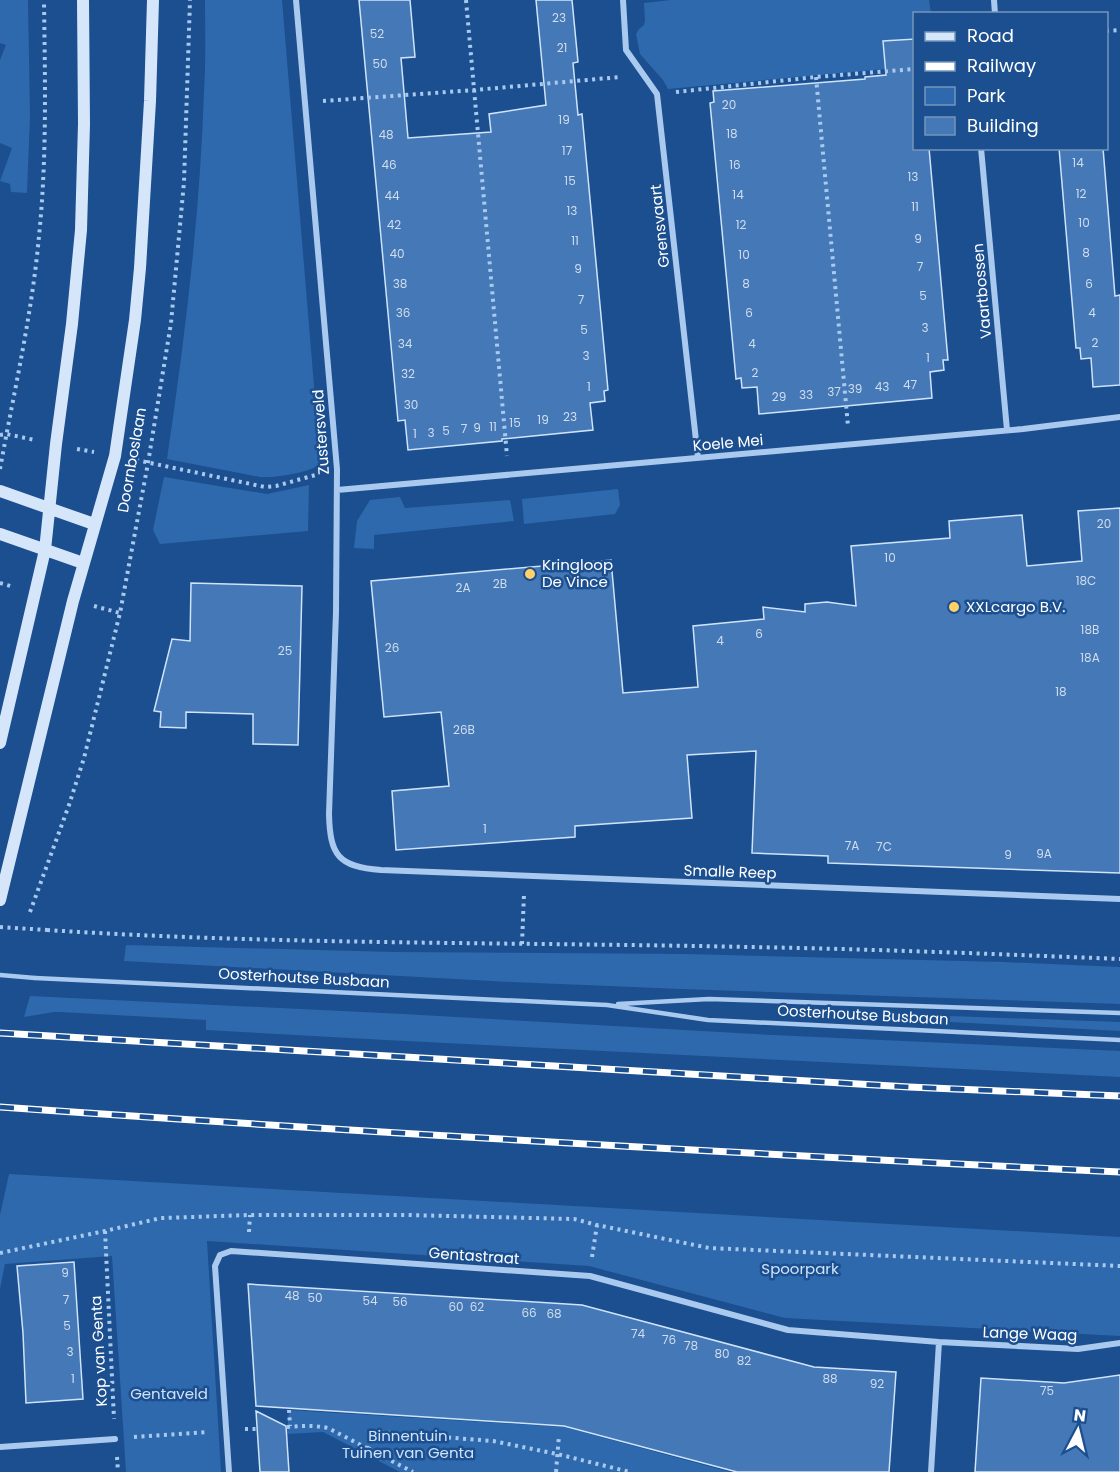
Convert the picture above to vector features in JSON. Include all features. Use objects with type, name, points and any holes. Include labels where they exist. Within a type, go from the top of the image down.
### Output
[{"type":"main road","points":[[0,742],[45,550],[72,324],[81,230],[84,124],[83,0]]},
{"type":"main road","name":"Doornboslaan","points":[[0,900],[83,563],[115,456],[135,320],[144,217],[153,0]]},
{"type":"main road","points":[[0,491],[94,524]]},
{"type":"main road","points":[[0,534],[83,563]]},
{"type":"street","name":"Zustersveld","points":[[296,0],[337,469],[336,612],[329,814],[330,837],[341,860]]},
{"type":"street","name":"Grensvaart","points":[[623,0],[626,50],[657,94],[698,458]]},
{"type":"street","name":"Vaartbossen","points":[[981,150],[1007,430]]},
{"type":"street","name":"Koele Mei","points":[[337,490],[1007,430],[1120,417]]},
{"type":"street","name":"Smalle Reep","points":[[341,860],[349,865],[370,870],[1120,899]]},
{"type":"street","name":"Gentastraat","points":[[229,1472],[215,1266],[220,1255],[231,1251],[590,1276],[788,1330],[939,1342]]},
{"type":"street","points":[[931,1472],[939,1342]]},
{"type":"street","name":"Lange Waag","points":[[939,1342],[1078,1349],[1120,1343]]},
{"type":"street","points":[[0,1447],[115,1439]]},
{"type":"lane","name":"Oosterhoutse Busbaan","points":[[0,975],[607,1005],[708,1020],[1120,1040]]},
{"type":"lane","name":"Oosterhoutse Busbaan","points":[[607,1005],[709,999],[1120,1013]]},
{"type":"path","points":[[0,469],[30,305],[39,238],[44,171],[44,0]]},
{"type":"path","name":"Doornboslaan","points":[[30,912],[75,789],[120,613],[148,462],[171,323],[184,182],[190,0]]},
{"type":"path","points":[[466,0],[509,474]]},
{"type":"path","points":[[657,94],[913,69]]},
{"type":"path","points":[[304,103],[644,75]]},
{"type":"path","points":[[816,77],[850,444]]},
{"type":"path","points":[[0,435],[6,434]]},
{"type":"path","points":[[148,462],[265,487],[337,469]]},
{"type":"path","points":[[522,944],[525,876]]},
{"type":"path","points":[[0,927],[202,938],[749,946],[1120,959]]},
{"type":"path","points":[[0,1253],[160,1218],[250,1215],[408,1215],[574,1219],[710,1248],[1120,1266]]},
{"type":"path","points":[[590,1276],[597,1225]]},
{"type":"path","name":"Kop van Genta","points":[[105,1231],[118,1472]]},
{"type":"path","points":[[289,1410],[288,1427],[309,1425],[328,1428],[413,1472]]},
{"type":"path","points":[[115,1439],[226,1430]]},
{"type":"path","points":[[368,1449],[378,1432],[493,1442],[557,1454],[630,1472]]},
{"type":"path","points":[[556,1472],[559,1435]]},
{"type":"green space","points":[[0,0],[28,0],[30,117],[27,193],[11,192],[10,184],[0,181],[12,148],[0,143],[0,60],[6,45],[0,43]]},
{"type":"green space","points":[[205,0],[282,0],[320,458],[319,465],[314,468],[274,477],[260,477],[167,459],[186,322],[195,230],[205,80]]},
{"type":"green space","points":[[671,0],[929,0],[931,12],[913,12],[913,38],[883,41],[885,69],[668,89],[640,54],[636,34],[644,25],[644,3]]},
{"type":"green space","points":[[164,477],[267,494],[309,485],[308,531],[160,544],[153,530]]},
{"type":"green space","points":[[618,489],[620,505],[615,514],[524,524],[522,499]]},
{"type":"green space","points":[[400,497],[405,508],[510,500],[514,521],[374,535],[374,549],[354,548],[357,521],[370,500]]},
{"type":"green space","points":[[126,945],[394,952],[686,954],[1120,967],[1120,1004],[512,982],[124,961]]},
{"type":"green space","points":[[30,996],[1120,1051],[1120,1077],[206,1030],[206,1020],[60,1012],[24,1017]]},
{"type":"green space","points":[[950,1016],[1120,1022],[1120,1031],[950,1022]]},
{"type":"green space","name":"Spoorpark","points":[[9,1174],[1120,1237],[1120,1336],[785,1318],[589,1266],[207,1241],[221,1472],[126,1472],[112,1256],[5,1264],[0,1289],[0,1215]]},
{"type":"green space","name":"Binnentuin Tuinen van Genta","points":[[289,1410],[564,1427],[730,1472],[400,1472],[323,1432],[287,1434]]},
{"type":"building","points":[[359,0],[410,0],[415,57],[401,58],[408,138],[491,132],[489,114],[546,105],[536,0],[572,0],[578,62],[573,63],[578,115],[582,114],[608,390],[604,391],[605,401],[590,403],[593,430],[408,450],[405,420],[398,421]]},
{"type":"building","points":[[913,39],[913,150],[929,150],[948,360],[943,360],[944,370],[930,372],[932,398],[759,414],[757,387],[742,388],[741,378],[736,379],[710,103],[714,102],[713,91],[865,79],[865,77],[886,75],[883,41]]},
{"type":"building","points":[[1059,150],[1103,150],[1115,296],[1120,295],[1120,385],[1093,387],[1091,358],[1081,359],[1080,348],[1076,348]]},
{"type":"building","points":[[1120,508],[1120,873],[828,863],[828,856],[752,853],[756,751],[687,755],[692,818],[575,826],[575,837],[396,850],[392,791],[449,786],[441,712],[384,717],[371,581],[611,560],[623,693],[698,687],[693,626],[764,619],[763,607],[805,612],[805,604],[827,602],[856,606],[851,546],[950,538],[949,521],[1022,515],[1027,566],[1082,561],[1078,511]]},
{"type":"building","points":[[191,583],[302,586],[298,745],[253,744],[253,714],[186,712],[186,728],[160,727],[161,712],[154,711],[172,639],[190,641]]},
{"type":"building","points":[[74,1262],[83,1399],[26,1403],[17,1266]]},
{"type":"building","points":[[248,1284],[582,1305],[814,1367],[896,1372],[889,1472],[737,1472],[564,1426],[256,1406]]},
{"type":"building","points":[[1120,1375],[1120,1472],[975,1472],[981,1378],[1064,1383]]},
{"type":"building","points":[[256,1411],[286,1426],[289,1472],[260,1472]]},
{"type":"railway","points":[[0,1033],[909,1087],[1120,1096]]},
{"type":"railway","points":[[0,1107],[280,1126],[1120,1172]]},
{"type":"place","name":"Kringloop De Vince","points":[[530,574]]},
{"type":"place","name":"XXLcargo B.V.","points":[[954,607]]},
{"type":"park label","name":"Gentaveld","points":[[169,1394]]}]
